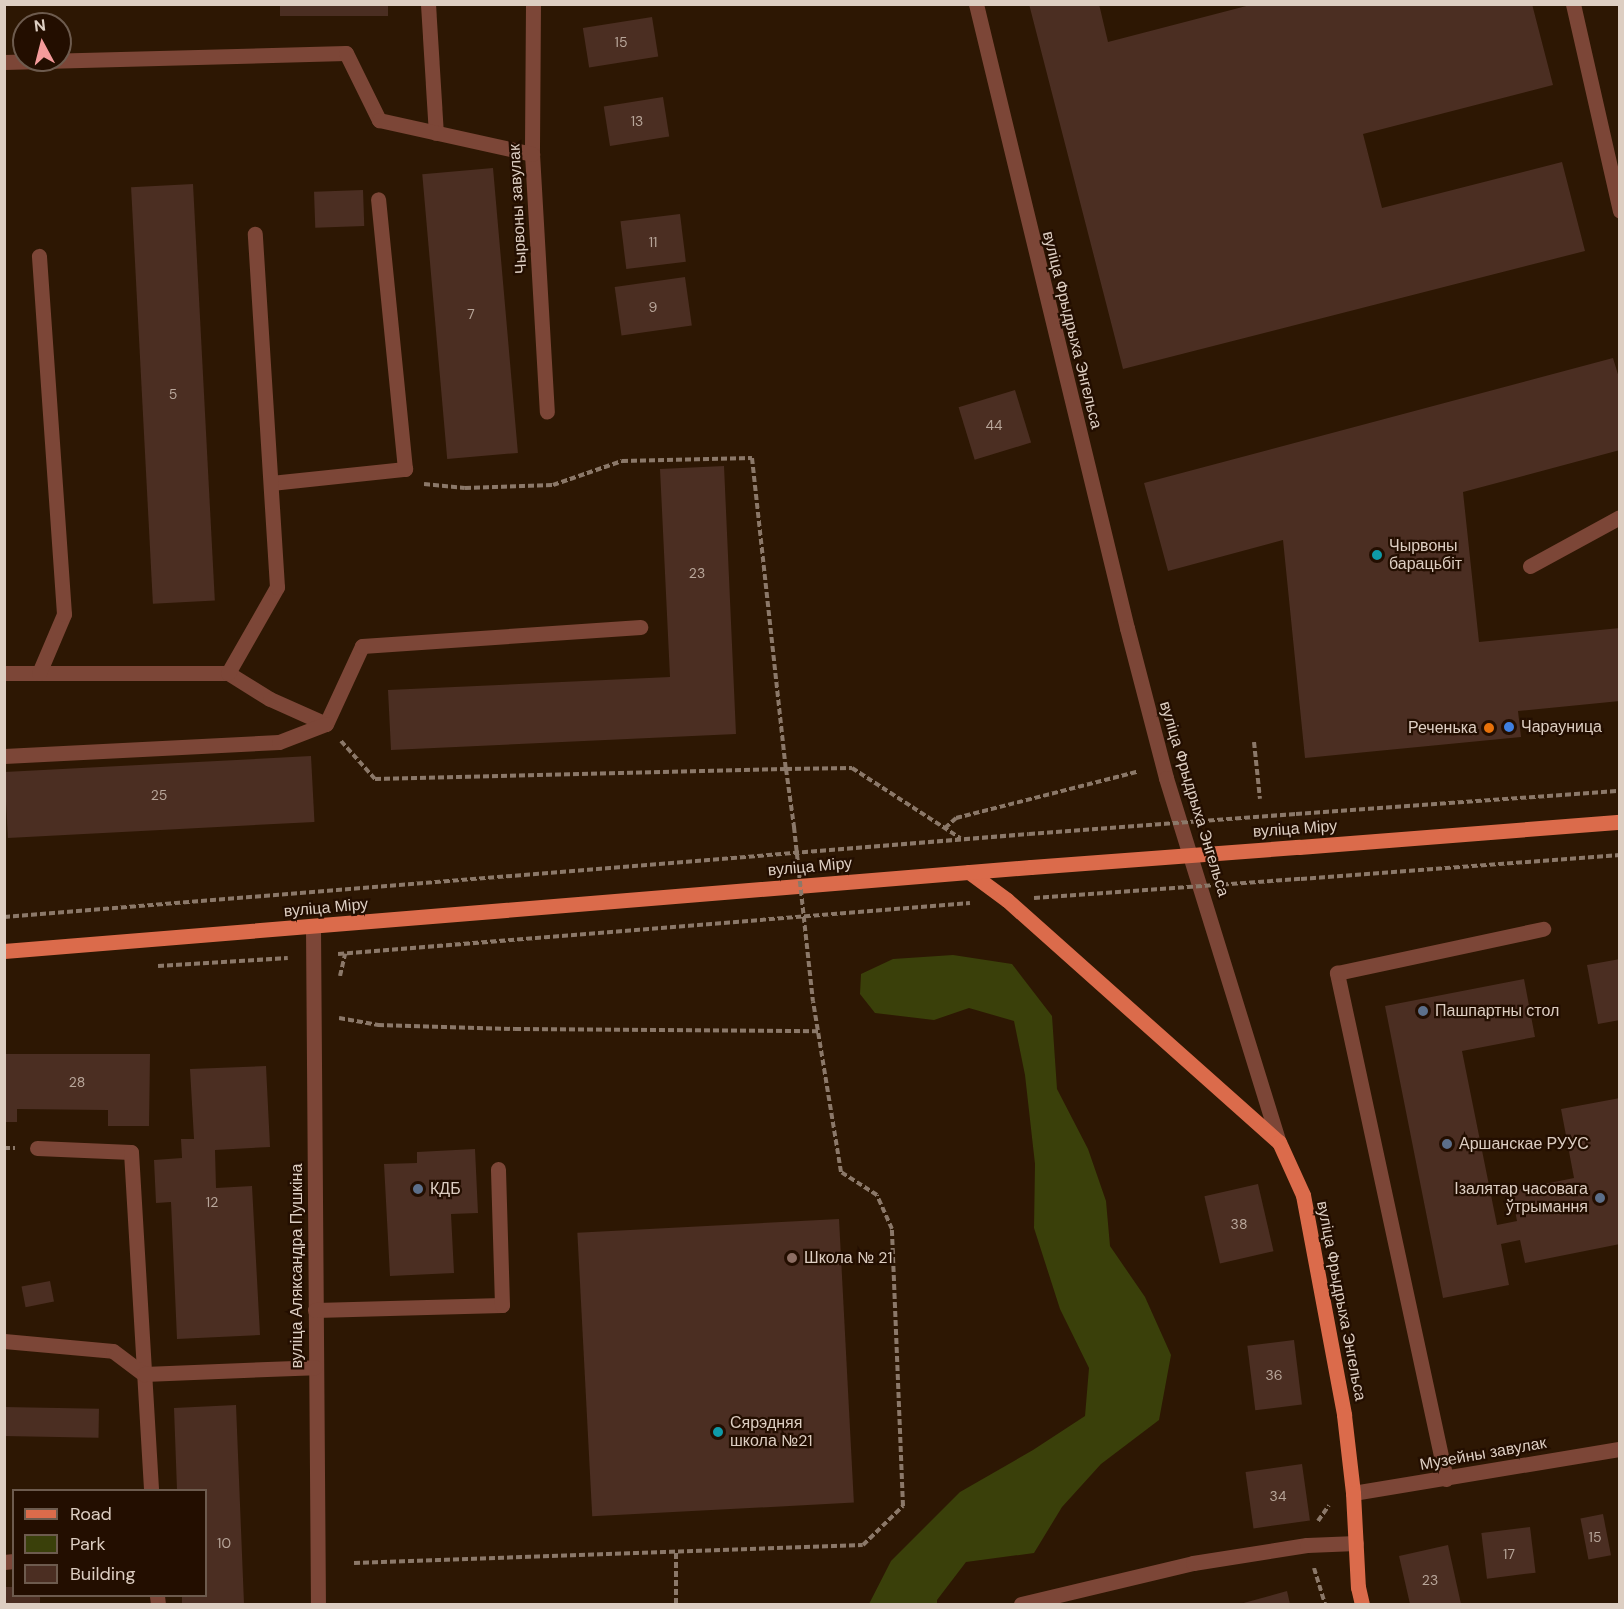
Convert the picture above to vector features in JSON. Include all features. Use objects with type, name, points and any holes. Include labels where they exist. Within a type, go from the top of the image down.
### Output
[{"type":"main road","name":"вуліца Міру","points":[[4,951],[1031,867],[1620,822]]},
{"type":"main road","points":[[969,872],[1007,900],[1279,1142]]},
{"type":"main road","name":"вуліца Фрыдрыха Энгельса","points":[[1279,1142],[1303,1195],[1344,1415],[1353,1493],[1358,1587],[1362,1605]]},
{"type":"street","points":[[428,4],[436,133]]},
{"type":"street","name":"Чырвоны завулак","points":[[533,4],[532,154],[547,412]]},
{"type":"street","name":"вуліца Фрыдрыха Энгельса","points":[[976,4],[1126,628],[1166,778],[1279,1142]]},
{"type":"street","points":[[1573,4],[1620,211]]},
{"type":"street","points":[[4,62],[346,53],[379,120],[532,154]]},
{"type":"street","points":[[271,483],[405,469],[378,199]]},
{"type":"street","points":[[228,673],[278,587],[255,234]]},
{"type":"street","points":[[39,256],[64,614],[39,673]]},
{"type":"street","points":[[1530,566],[1620,517]]},
{"type":"street","points":[[4,756],[279,742],[326,724],[362,646],[640,627]]},
{"type":"street","points":[[4,673],[228,673],[270,699],[326,724]]},
{"type":"street","name":"вуліца Аляксандра Пушкіна","points":[[313,927],[318,1605]]},
{"type":"street","points":[[1446,1479],[1337,973],[1543,929]]},
{"type":"street","points":[[37,1148],[131,1152],[151,1489]]},
{"type":"street","points":[[315,1310],[502,1305],[498,1169]]},
{"type":"street","points":[[4,1341],[112,1351],[144,1374],[315,1367]]},
{"type":"street","name":"Музейны завулак","points":[[1353,1493],[1620,1449]]},
{"type":"street","points":[[1021,1605],[1193,1563],[1307,1545],[1356,1543]]},
{"type":"path","points":[[354,1563],[863,1545],[903,1506],[892,1229],[877,1195],[841,1172],[823,1066],[820,1031],[813,1000],[752,458],[622,461],[553,485],[465,488],[421,484],[405,469]]},
{"type":"path","points":[[326,724],[375,779],[852,768],[960,838]]},
{"type":"path","points":[[1254,742],[1260,799]]},
{"type":"path","points":[[945,828],[956,818],[1137,772]]},
{"type":"path","points":[[4,917],[960,838],[1620,791]]},
{"type":"path","points":[[147,966],[314,957],[1007,900],[1620,855]]},
{"type":"path","points":[[337,1017],[378,1025],[504,1029],[820,1031]]},
{"type":"path","points":[[676,1553],[676,1605]]},
{"type":"green space","points":[[953,955],[1012,964],[1052,1016],[1057,1089],[1088,1149],[1106,1201],[1110,1246],[1145,1297],[1171,1355],[1159,1420],[1101,1464],[1062,1507],[1034,1553],[966,1562],[937,1600],[937,1604],[869,1604],[891,1561],[960,1492],[1033,1450],[1085,1416],[1089,1368],[1060,1309],[1034,1228],[1035,1164],[1025,1075],[1014,1021],[969,1008],[934,1020],[875,1013],[860,994],[861,974],[893,959]]},
{"type":"building","points":[[280,4],[388,4],[388,16],[280,16]]},
{"type":"building","points":[[1029,4],[1099,4],[1108,42],[1254,4],[1532,4],[1553,85],[1363,134],[1382,208],[1562,162],[1585,251],[1123,369]]},
{"type":"building","points":[[652,17],[658,57],[589,67],[583,28]]},
{"type":"building","points":[[663,97],[669,137],[610,146],[604,106]]},
{"type":"building","points":[[493,168],[518,453],[447,459],[422,174]]},
{"type":"building","points":[[193,184],[215,600],[153,604],[131,187]]},
{"type":"building","points":[[363,190],[364,226],[315,228],[314,192]]},
{"type":"building","points":[[680,214],[686,262],[626,269],[620,221]]},
{"type":"building","points":[[685,277],[692,326],[622,335],[615,287]]},
{"type":"building","name":"Чырвоны барацьбіт","points":[[1613,358],[1620,381],[1620,450],[1463,492],[1479,642],[1620,628],[1620,701],[1518,711],[1521,737],[1305,758],[1283,540],[1168,571],[1144,483]]},
{"type":"building","points":[[1015,390],[1031,443],[975,460],[959,407]]},
{"type":"building","points":[[724,466],[736,734],[391,750],[388,690],[670,677],[660,469]]},
{"type":"building","points":[[311,756],[314,822],[8,838],[4,772]]},
{"type":"building","points":[[1620,959],[1620,1020],[1598,1024],[1587,965]]},
{"type":"building","name":"Аршанскае РУУС","points":[[1524,979],[1535,1037],[1462,1051],[1497,1225],[1517,1221],[1511,1191],[1574,1178],[1561,1109],[1620,1098],[1620,1244],[1525,1263],[1520,1240],[1501,1244],[1509,1285],[1443,1298],[1385,1006]]},
{"type":"building","points":[[4,1054],[150,1054],[149,1126],[108,1126],[108,1110],[17,1109],[17,1122],[4,1122]]},
{"type":"building","points":[[266,1066],[270,1147],[215,1150],[216,1188],[252,1186],[260,1335],[177,1339],[171,1202],[156,1203],[154,1160],[182,1158],[181,1139],[194,1139],[190,1069]]},
{"type":"building","name":"КДБ","points":[[475,1149],[478,1213],[451,1214],[454,1273],[390,1276],[384,1164],[417,1163],[417,1152]]},
{"type":"building","points":[[1258,1184],[1274,1251],[1220,1264],[1204,1196]]},
{"type":"building","name":"Сярэдняя школа №21","points":[[839,1219],[854,1503],[592,1516],[577,1233]]},
{"type":"building","points":[[50,1281],[54,1302],[26,1307],[22,1287]]},
{"type":"building","points":[[1294,1340],[1302,1405],[1255,1410],[1247,1346]]},
{"type":"building","points":[[236,1405],[244,1604],[182,1604],[182,1597],[207,1597],[207,1489],[177,1489],[174,1408]]},
{"type":"building","points":[[4,1407],[99,1409],[98,1438],[4,1436]]},
{"type":"building","points":[[1302,1464],[1310,1520],[1253,1528],[1246,1472]]},
{"type":"building","points":[[1603,1514],[1611,1555],[1588,1560],[1580,1518]]},
{"type":"building","points":[[1530,1527],[1536,1573],[1487,1579],[1481,1533]]},
{"type":"building","points":[[1448,1545],[1461,1604],[1410,1604],[1399,1556]]},
{"type":"building","points":[[4,1587],[12,1587],[12,1597],[40,1597],[40,1604],[4,1604]]},
{"type":"building","points":[[1287,1591],[1290,1604],[1240,1604]]},
{"type":"place","name":"Чырвоны барацьбіт","points":[[1377,555]]},
{"type":"place","name":"Чарауница","points":[[1509,727]]},
{"type":"place","name":"Реченька","points":[[1489,728]]},
{"type":"place","name":"Пашпартны стол","points":[[1423,1011]]},
{"type":"place","name":"Аршанскае РУУС","points":[[1447,1144]]},
{"type":"place","name":"КДБ","points":[[418,1189]]},
{"type":"place","name":"Ізалятар часовага ўтрымання","points":[[1600,1198]]},
{"type":"place","name":"Школа № 21","points":[[792,1258]]},
{"type":"place","name":"Сярэдняя школа №21","points":[[718,1432]]}]
